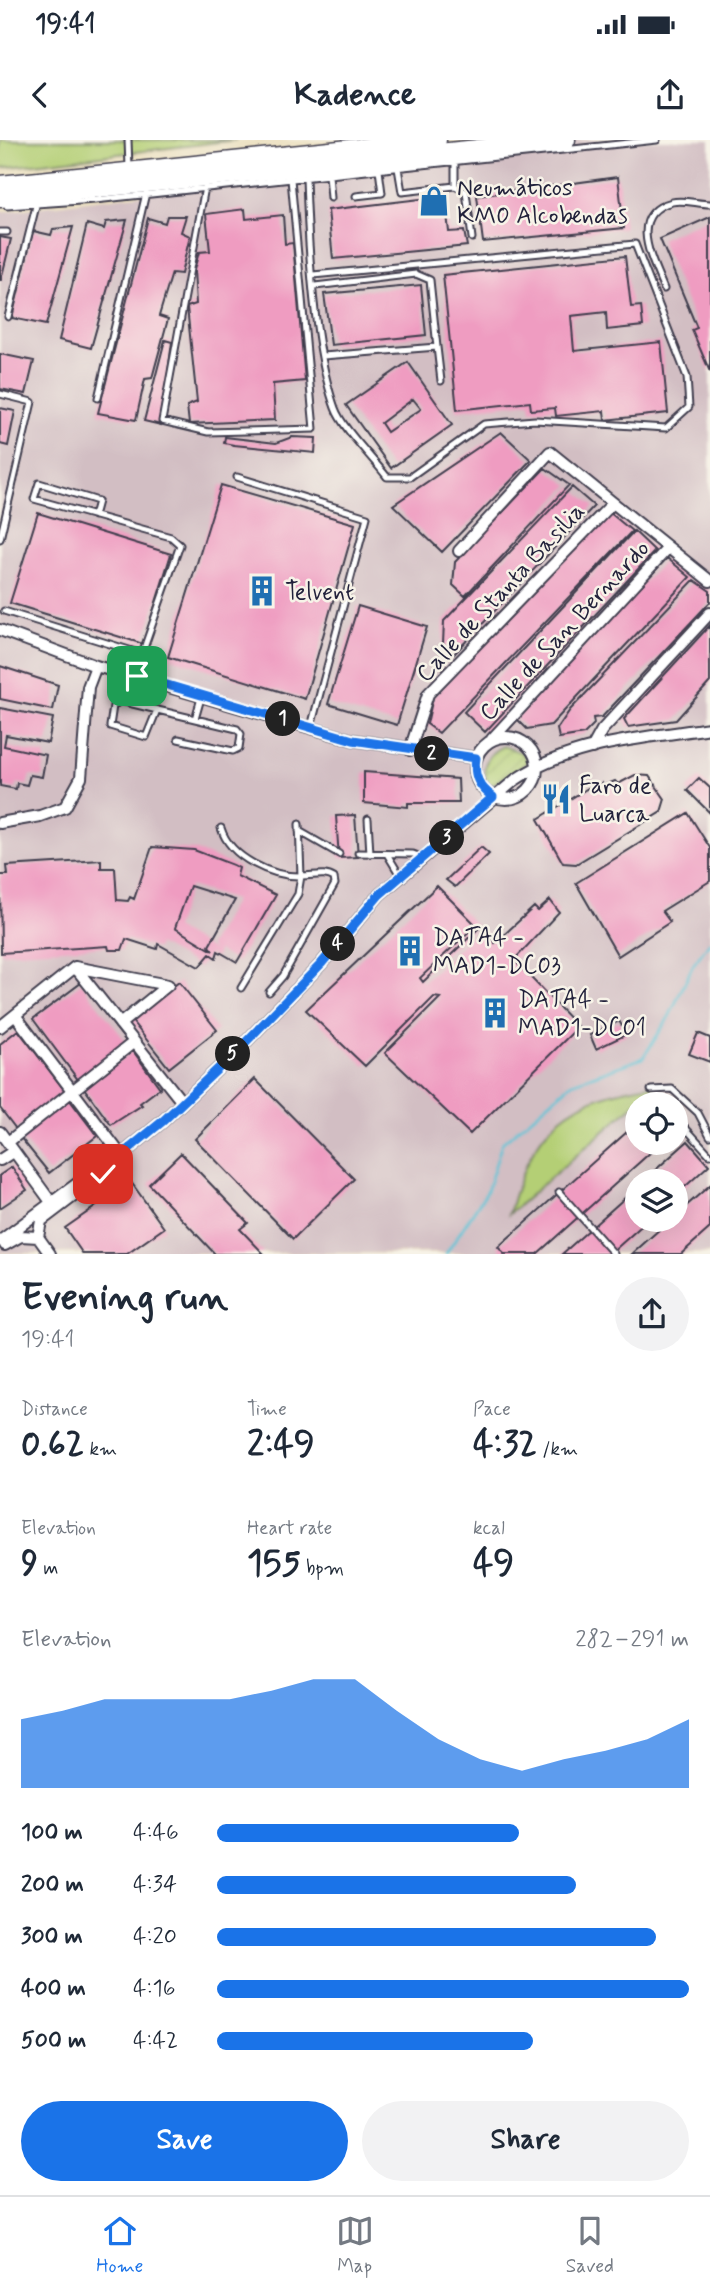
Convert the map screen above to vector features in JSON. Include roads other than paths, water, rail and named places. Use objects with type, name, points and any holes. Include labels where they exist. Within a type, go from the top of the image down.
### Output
[{"type":"highway","points":[[0,185],[437,140]]},
{"type":"highway","points":[[0,198],[38,199],[73,190],[566,140]]},
{"type":"highway","points":[[73,190],[95,200]]},
{"type":"street","points":[[458,551],[550,453],[710,581]]},
{"type":"street","name":"Calle de Stanta Basilia","points":[[410,750],[428,694],[612,504]]},
{"type":"street","name":"Calle de San Bernardo","points":[[492,739],[667,549]]},
{"type":"street","points":[[592,748],[602,730],[710,614]]},
{"type":"street","points":[[0,630],[96,666],[353,740],[476,758]]},
{"type":"street","points":[[0,822],[40,816],[65,807],[80,778],[88,687],[96,666]]},
{"type":"street","points":[[50,1254],[38,1237],[41,1220],[103,1174],[108,1166],[182,1102],[258,1030],[321,964],[373,902],[493,797],[537,765],[592,748],[710,728]]},
{"type":"street","points":[[493,797],[485,791],[476,776],[476,758],[492,739],[503,737],[522,741],[534,755],[537,765]]},
{"type":"street","points":[[75,967],[182,1102]]},
{"type":"street","points":[[0,1027],[75,967],[168,985],[120,1024]]},
{"type":"street","points":[[15,1015],[121,1155]]},
{"type":"street","points":[[0,1160],[11,1146],[73,1091],[134,1042]]},
{"type":"street","points":[[0,1132],[51,1202]]},
{"type":"street","points":[[1,1239],[98,1168],[108,1166]]},
{"type":"street","points":[[1,1239],[38,1237]]},
{"type":"lane","points":[[128,140],[129,172]]},
{"type":"lane","points":[[0,206],[38,199],[95,200],[146,192],[306,178],[657,140]]},
{"type":"lane","points":[[455,162],[456,186]]},
{"type":"lane","points":[[398,168],[402,192],[456,186],[466,192],[472,238]]},
{"type":"lane","points":[[356,196],[382,192],[379,170]]},
{"type":"lane","points":[[329,175],[331,198]]},
{"type":"lane","points":[[306,178],[313,275],[323,356],[336,410],[387,477],[410,477],[484,424],[535,420],[666,428],[689,407],[687,377],[635,244],[313,275]]},
{"type":"lane","points":[[205,187],[162,421],[208,432],[314,429],[291,179]]},
{"type":"lane","points":[[98,398],[146,192]]},
{"type":"lane","points":[[8,317],[38,199]]},
{"type":"lane","points":[[664,289],[644,240],[646,222],[659,208],[674,201],[710,204]]},
{"type":"lane","points":[[0,232],[8,232]]},
{"type":"lane","points":[[315,286],[416,274],[430,280],[440,381]]},
{"type":"lane","points":[[323,356],[437,347]]},
{"type":"lane","points":[[0,394],[32,402],[0,539]]},
{"type":"lane","points":[[237,477],[367,517],[311,727]]},
{"type":"lane","points":[[94,516],[98,501],[39,483],[34,499],[94,516],[171,537],[180,545],[142,654],[137,676]]},
{"type":"lane","points":[[0,500],[8,502]]},
{"type":"lane","points":[[4,611],[142,654]]},
{"type":"lane","points":[[195,719],[202,695]]},
{"type":"lane","points":[[157,710],[146,737],[110,726],[113,706],[120,701],[237,729],[241,734],[239,748],[233,751],[178,739]]},
{"type":"lane","points":[[368,819],[370,854]]},
{"type":"lane","points":[[241,988],[298,894],[301,876],[299,824]]},
{"type":"lane","points":[[221,828],[225,841],[236,853],[267,869],[301,876],[328,874],[334,878],[335,884],[283,976],[269,992]]},
{"type":"lane","points":[[299,831],[339,854]]},
{"type":"lane","points":[[358,853],[413,854],[423,858]]},
{"type":"lane","points":[[387,854],[401,877]]},
{"type":"lane","points":[[650,1090],[672,1089],[698,1113],[710,1136]]},
{"type":"lane","points":[[688,1131],[710,1155]]},
{"type":"lane","points":[[559,1192],[614,1254]]},
{"type":"waterway","points":[[446,1254],[487,1191],[502,1143],[572,1083],[643,1058],[669,1017],[693,965],[710,942]]},
{"type":"place","name":"Neumáticos KM0 Alcobendas","points":[[434,201]]},
{"type":"place","name":"Telvent","points":[[262,591]]},
{"type":"place","name":"Faro de Luarca","points":[[556,799]]},
{"type":"place","name":"DATA4 - MAD1-DC03","points":[[410,951]]},
{"type":"place","name":"DATA4 - MAD1-DC01","points":[[495,1013]]}]
